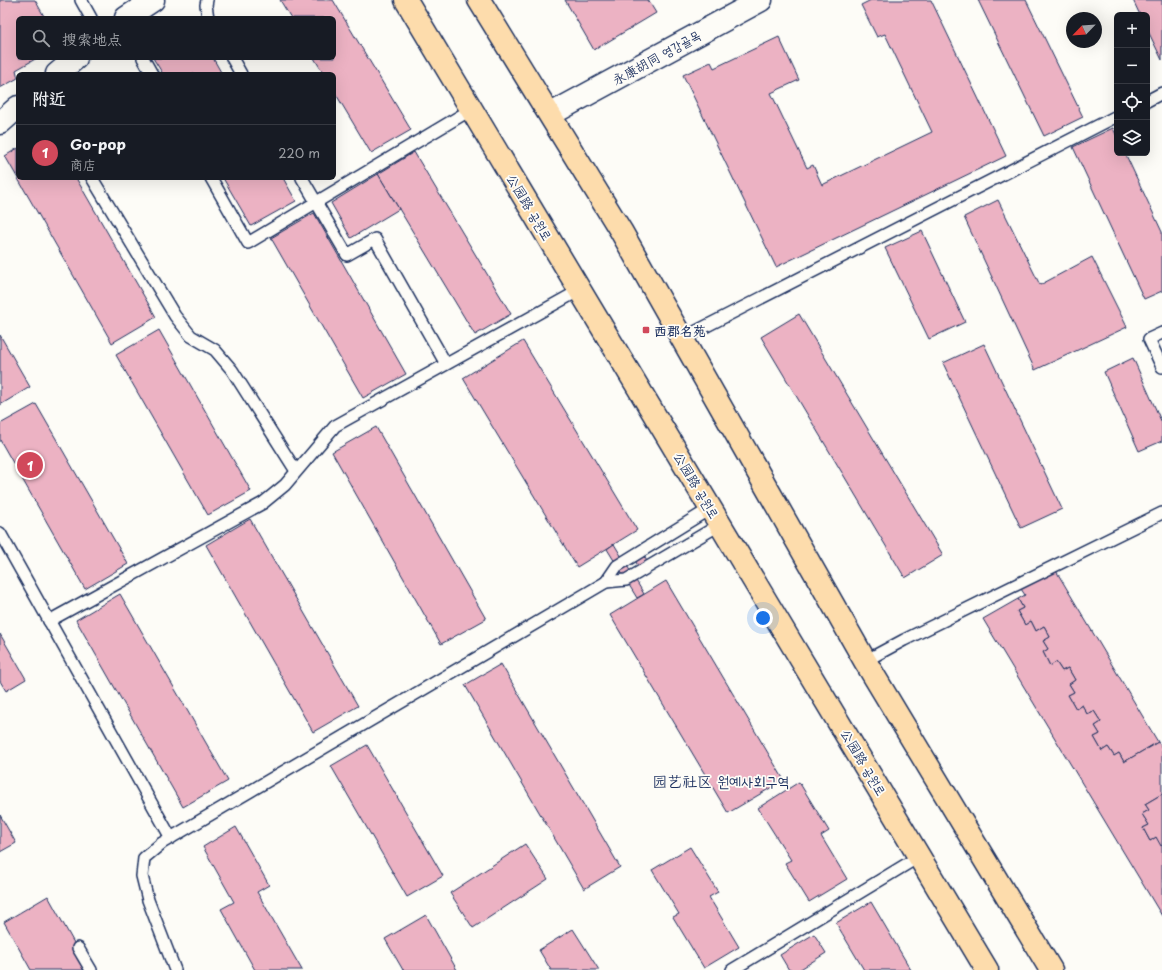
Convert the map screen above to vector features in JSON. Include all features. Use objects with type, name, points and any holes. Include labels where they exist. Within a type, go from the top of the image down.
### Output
[{"type":"main road","name":"公园路 공원로","points":[[406,0],[987,970]]},
{"type":"main road","points":[[479,0],[551,114],[683,338],[865,661],[1051,970]]},
{"type":"street","points":[[129,16],[153,0]]},
{"type":"street","name":"永康胡同 영강골목","points":[[551,114],[761,0]]},
{"type":"street","points":[[59,72],[74,60]]},
{"type":"street","points":[[0,123],[16,109]]},
{"type":"lane","points":[[81,0],[90,16]]},
{"type":"lane","points":[[207,0],[206,5],[208,16]]},
{"type":"lane","points":[[144,60],[151,72]]},
{"type":"lane","points":[[233,60],[240,72]]},
{"type":"lane","points":[[1150,99],[1162,93]]},
{"type":"lane","points":[[212,180],[248,243],[472,109]]},
{"type":"lane","points":[[683,338],[1114,118]]},
{"type":"lane","points":[[93,180],[175,316],[191,336],[215,350],[232,370],[296,471]]},
{"type":"lane","points":[[303,180],[347,256],[375,239],[446,364]]},
{"type":"lane","points":[[49,621],[263,503],[285,485],[335,426],[580,290]]},
{"type":"lane","points":[[1162,333],[1149,339],[1162,367]]},
{"type":"lane","points":[[865,661],[904,640],[1162,513]]},
{"type":"lane","points":[[606,582],[617,566],[716,516]]},
{"type":"lane","points":[[175,970],[148,900],[142,876],[144,858],[171,838],[606,582],[626,580],[716,516]]},
{"type":"lane","points":[[0,533],[171,838]]},
{"type":"lane","points":[[732,970],[920,856]]},
{"type":"lane","points":[[78,948],[91,970]]},
{"type":"building","points":[[0,0],[35,0],[44,16],[16,16],[16,60],[34,60],[16,70],[16,79],[0,88]]},
{"type":"building","points":[[280,0],[333,0],[411,130],[371,153],[336,94],[336,72],[323,72],[315,60],[336,60],[336,16],[290,16]]},
{"type":"building","points":[[565,0],[648,0],[656,13],[594,50]]},
{"type":"building","points":[[871,0],[931,0],[1006,156],[776,267],[683,75],[711,62],[714,68],[779,37],[799,80],[771,93],[807,168],[813,165],[822,185],[932,132],[885,34],[877,37],[861,5]]},
{"type":"building","points":[[978,0],[1026,0],[1083,117],[1044,136]]},
{"type":"building","points":[[1133,0],[1162,0],[1162,60],[1150,35],[1150,12],[1139,12]]},
{"type":"building","points":[[154,60],[214,60],[221,72],[162,72]]},
{"type":"building","points":[[1113,128],[1114,156],[1126,156],[1162,232],[1162,291],[1144,299],[1073,147]]},
{"type":"building","points":[[16,149],[16,175],[5,156]]},
{"type":"building","points":[[414,152],[511,314],[475,335],[378,174]]},
{"type":"building","points":[[378,174],[399,209],[351,238],[331,203]]},
{"type":"building","points":[[19,180],[77,180],[156,317],[112,343]]},
{"type":"building","points":[[224,180],[284,180],[296,201],[251,226]]},
{"type":"building","points":[[998,200],[1040,285],[1092,257],[1127,327],[1035,370],[964,217]]},
{"type":"building","points":[[314,213],[406,374],[363,398],[271,238]]},
{"type":"building","points":[[922,231],[965,322],[929,339],[885,248]]},
{"type":"building","points":[[799,314],[943,555],[905,578],[761,337]]},
{"type":"building","points":[[159,330],[251,491],[208,515],[116,355]]},
{"type":"building","points":[[0,335],[30,387],[0,405]]},
{"type":"building","points":[[523,341],[637,530],[577,567],[463,378]]},
{"type":"building","points":[[984,344],[1062,509],[1021,528],[943,363]]},
{"type":"building","points":[[1133,358],[1162,423],[1162,441],[1139,451],[1104,372]]},
{"type":"building","points":[[36,404],[128,564],[85,589],[0,440],[0,424]]},
{"type":"building","points":[[376,427],[486,619],[441,644],[332,452]]},
{"type":"building","points":[[250,519],[358,706],[313,732],[206,545]]},
{"type":"building","points":[[614,544],[644,594],[637,598],[607,549]]},
{"type":"building","points":[[643,555],[647,561],[638,566],[635,560]]},
{"type":"building","points":[[1055,569],[1158,742],[1124,762],[1119,753],[1114,756],[1108,747],[1102,751],[1094,737],[1100,734],[1095,726],[1101,722],[1094,711],[1087,714],[1082,705],[1076,709],[1068,695],[1074,692],[1069,684],[1075,680],[1068,668],[1062,671],[1056,662],[1050,666],[1043,652],[1048,649],[1043,641],[1050,637],[1044,626],[1036,631],[1031,621],[1025,625],[1017,611],[1023,608],[1018,599],[1025,595],[1021,589]]},
{"type":"building","points":[[666,581],[784,780],[728,813],[610,615]]},
{"type":"building","points":[[120,594],[228,781],[183,807],[76,620]]},
{"type":"building","points":[[1018,599],[1023,608],[1017,611],[1025,625],[1031,621],[1036,631],[1044,626],[1050,637],[1043,641],[1048,649],[1043,652],[1050,666],[1056,662],[1062,671],[1068,668],[1075,680],[1069,684],[1074,692],[1068,695],[1076,709],[1082,705],[1087,714],[1094,711],[1101,722],[1095,726],[1100,734],[1094,737],[1102,751],[1108,747],[1114,756],[1119,753],[1124,762],[1158,742],[1162,748],[1162,794],[1145,804],[1149,810],[1142,814],[1149,825],[1143,828],[1150,841],[1156,837],[1162,845],[1162,916],[983,619]]},
{"type":"building","points":[[0,634],[26,679],[6,691],[0,681]]},
{"type":"building","points":[[501,664],[620,867],[584,889],[465,685]]},
{"type":"building","points":[[367,745],[443,876],[407,897],[331,766]]},
{"type":"building","points":[[799,782],[829,831],[821,836],[847,879],[809,902],[785,863],[791,860],[758,808]]},
{"type":"building","points":[[1162,794],[1161,846],[1156,837],[1150,841],[1143,828],[1149,825],[1142,814],[1149,810],[1145,804]]},
{"type":"building","points":[[0,815],[16,843],[0,852]]},
{"type":"building","points":[[236,827],[269,885],[257,892],[302,970],[255,970],[221,909],[234,902],[203,847]]},
{"type":"building","points":[[525,844],[548,879],[473,928],[450,893]]},
{"type":"building","points":[[690,847],[718,892],[709,897],[739,947],[704,968],[673,917],[679,914],[652,870]]},
{"type":"building","points":[[48,896],[89,970],[31,970],[4,922]]},
{"type":"building","points":[[871,902],[911,970],[864,970],[836,923]]},
{"type":"building","points":[[426,915],[457,970],[403,970],[385,939]]},
{"type":"building","points":[[573,929],[599,970],[551,970],[539,950]]},
{"type":"building","points":[[814,934],[826,953],[799,970],[789,970],[780,955]]},
{"type":"place","name":"西郡名苑","points":[[646,330]]},
{"type":"place","name":"Go-pop","points":[[30,465]]},
{"type":"district","name":"园艺社区 원예사회구역","points":[[721,780]]}]
